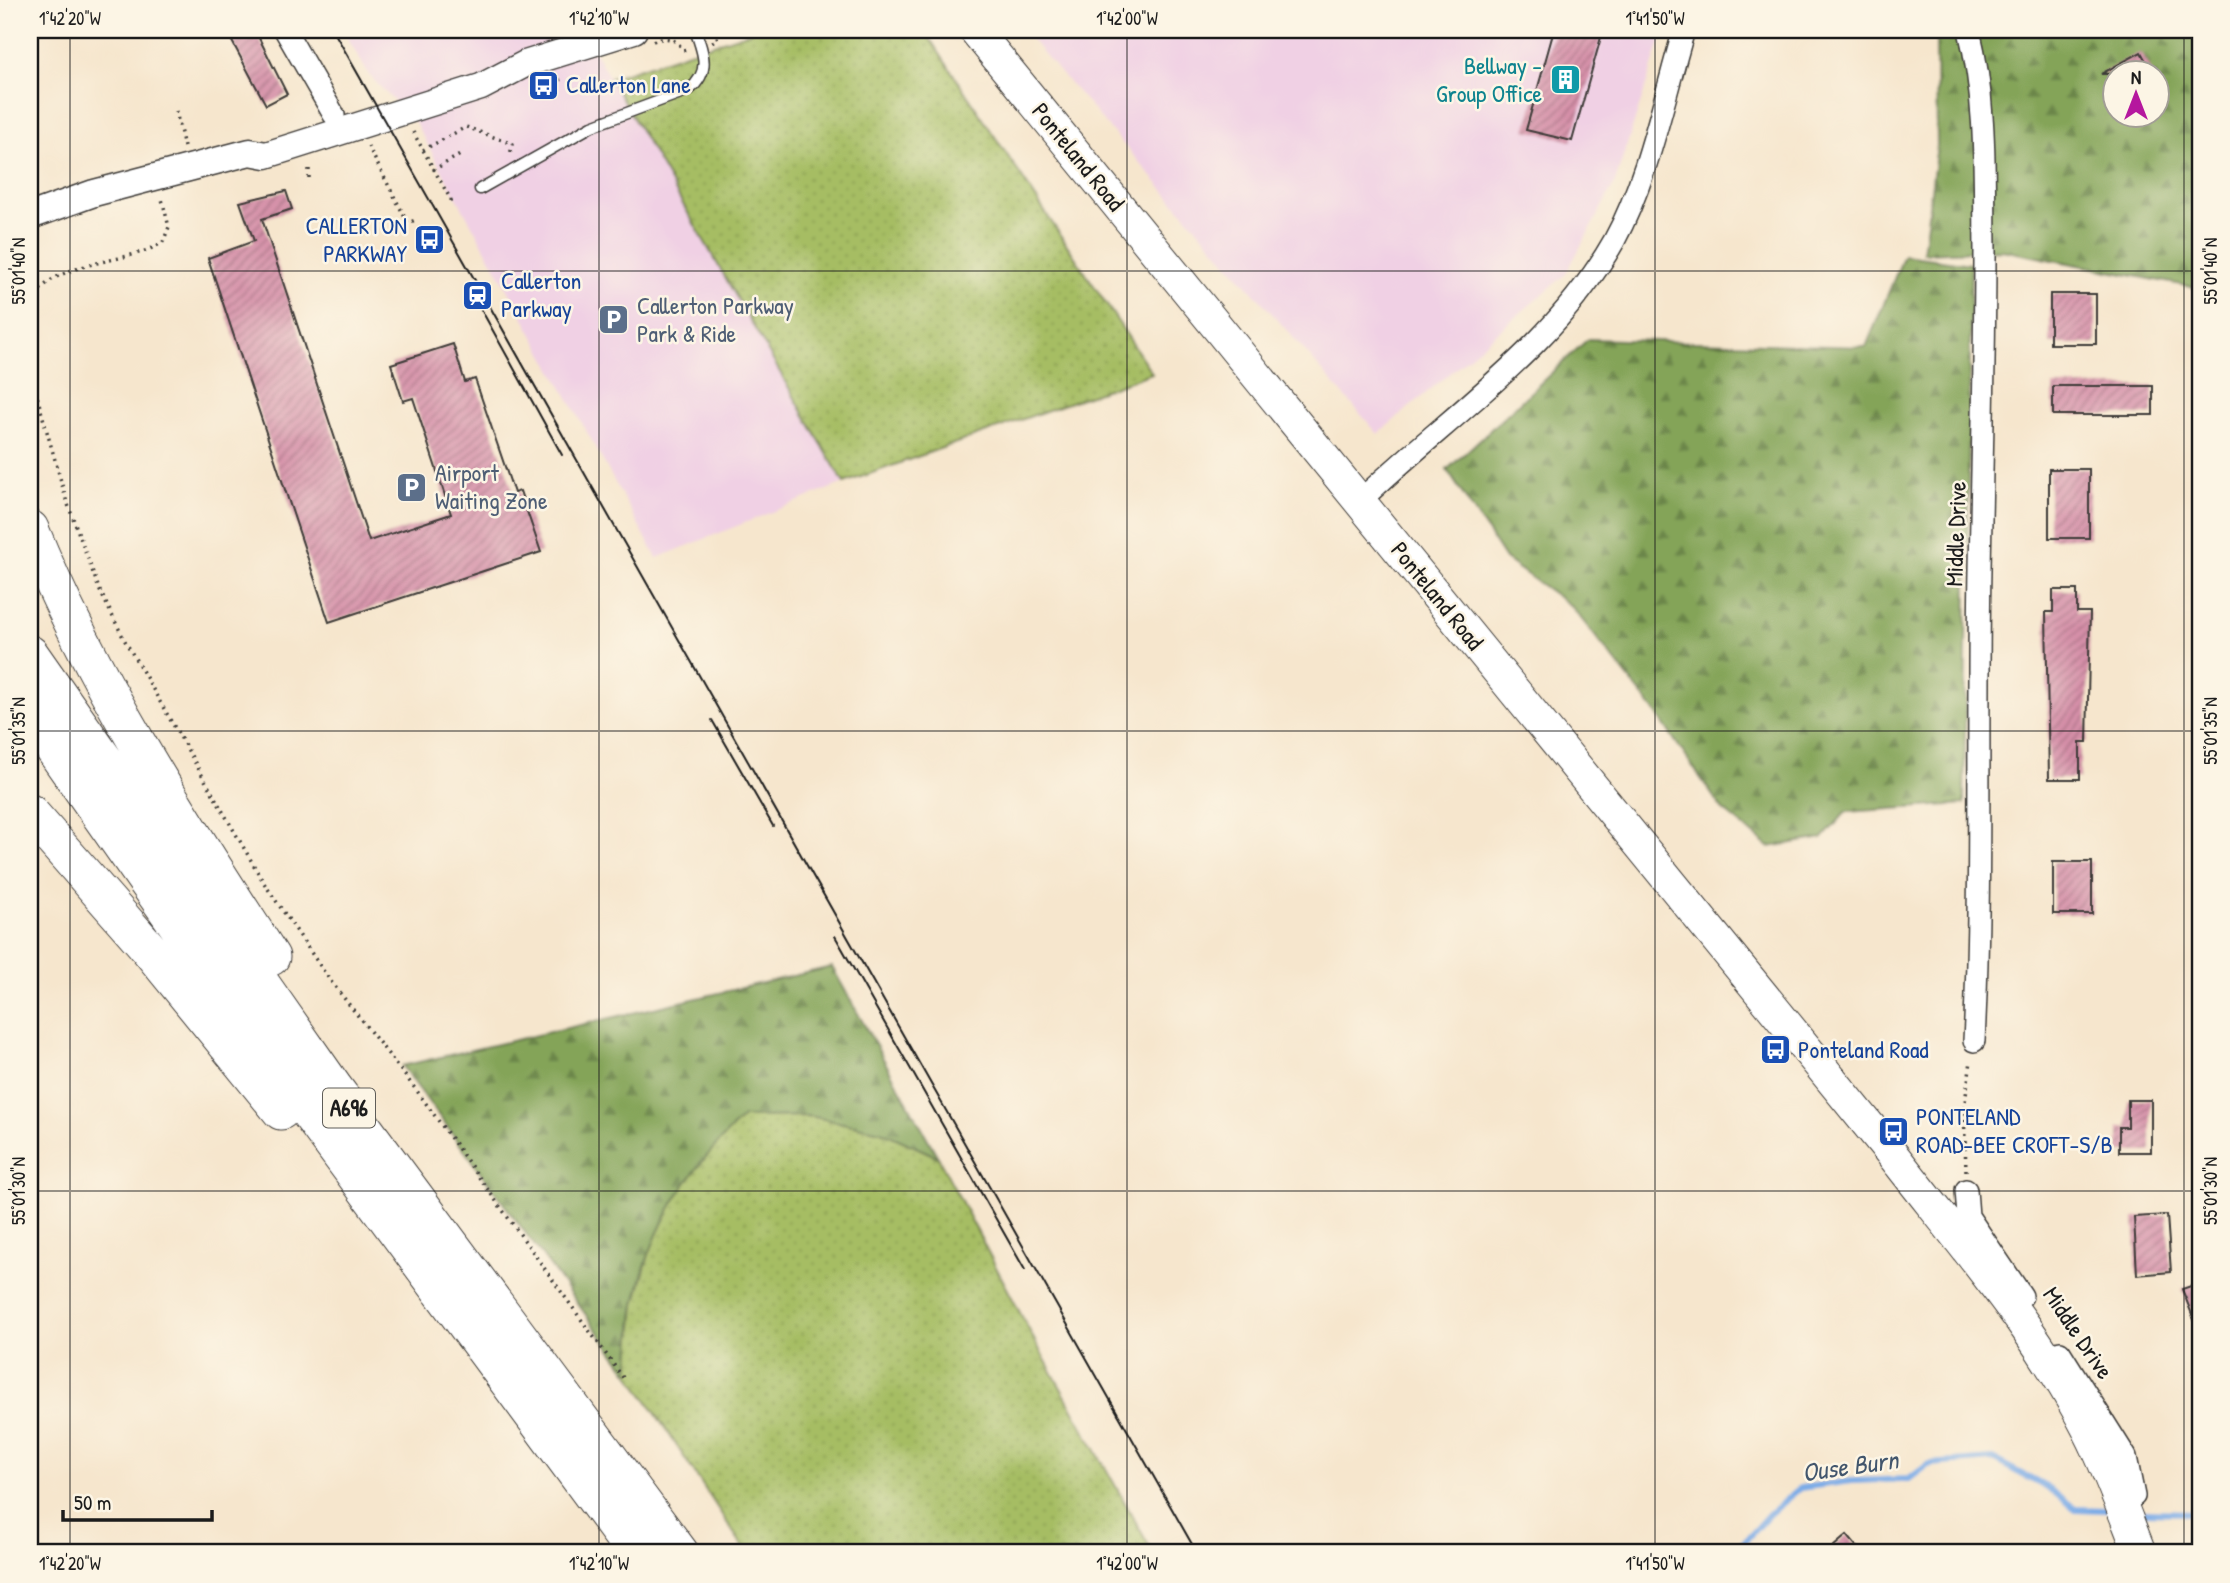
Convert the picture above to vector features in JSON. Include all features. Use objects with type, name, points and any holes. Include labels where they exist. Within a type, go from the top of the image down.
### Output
[{"type":"highway","points":[[30,529],[98,674],[191,834],[344,1070],[397,1142],[500,1313]]},
{"type":"highway","name":"A696","points":[[30,654],[318,1066],[680,1553]]},
{"type":"highway","name":"A696","points":[[30,715],[307,1110],[635,1553]]},
{"type":"highway","points":[[30,813],[144,943],[347,1191],[415,1284],[544,1431]]},
{"type":"main road","name":"Ponteland Road","points":[[975,30],[1879,1139],[2000,1293],[2076,1410],[2099,1452],[2140,1553]]},
{"type":"street","points":[[285,30],[334,115]]},
{"type":"street","points":[[258,153],[266,137],[472,73],[525,64],[634,30]]},
{"type":"street","points":[[1360,501],[1530,351],[1583,288],[1614,239],[1634,197],[1684,30]]},
{"type":"street","name":"Middle Drive","points":[[1969,30],[1978,65],[1985,149],[1986,413],[1980,571],[1981,774],[1974,1041]]},
{"type":"street","points":[[30,216],[94,193],[258,153],[481,87],[525,64]]},
{"type":"street","points":[[30,202],[94,193]]},
{"type":"street","name":"Middle Drive","points":[[1966,1190],[1968,1216],[2062,1355],[2126,1457],[2134,1496],[2122,1506]]},
{"type":"lane","points":[[480,189],[592,126],[689,90],[701,79],[705,64],[695,30]]},
{"type":"path","points":[[176,111],[189,168]]},
{"type":"path","points":[[423,150],[466,127],[513,144],[508,161],[513,171]]},
{"type":"path","points":[[412,129],[451,200],[446,202]]},
{"type":"path","points":[[367,144],[408,223],[415,220]]},
{"type":"path","points":[[433,170],[460,155]]},
{"type":"path","points":[[30,309],[37,294],[53,279],[163,242],[169,233],[168,220],[155,177]]},
{"type":"path","points":[[30,356],[35,389],[66,499],[99,589],[136,661],[264,883],[330,979],[417,1091],[624,1378]]},
{"type":"path","points":[[1966,1190],[1964,1109],[1974,1041]]},
{"type":"shaded area","points":[[343,30],[582,30],[844,483],[657,558],[416,124],[369,75]]},
{"type":"shaded area","points":[[1023,30],[1664,30],[1614,185],[1565,275],[1378,434]]},
{"type":"green space","points":[[756,30],[924,30],[1152,373],[844,483],[610,78]]},
{"type":"green space","points":[[1936,30],[2200,30],[2200,279],[2197,288],[2002,250],[1923,253],[1937,145]]},
{"type":"green space","points":[[1904,255],[1971,264],[1964,804],[1846,812],[1823,838],[1769,847],[1722,809],[1654,710],[1571,606],[1505,559],[1447,470],[1588,339],[1866,347]]},
{"type":"green space","points":[[832,967],[938,1157],[881,1131],[810,1116],[743,1117],[688,1180],[661,1225],[642,1276],[635,1304],[629,1373],[402,1066]]},
{"type":"green space","points":[[810,1116],[881,1131],[938,1157],[1037,1345],[1153,1553],[747,1553],[629,1373],[635,1305],[652,1243],[678,1191],[712,1148],[743,1117]]},
{"type":"building","points":[[226,30],[255,30],[287,94],[266,105]]},
{"type":"building","name":"Bellway - Group Office","points":[[1554,30],[1603,30],[1572,141],[1526,130]]},
{"type":"building","points":[[2141,52],[2145,60],[2126,60]]},
{"type":"building","points":[[286,191],[292,209],[262,219],[369,541],[451,514],[413,398],[403,401],[391,364],[453,344],[465,382],[475,379],[514,493],[520,491],[541,552],[329,622],[208,258],[254,241],[240,202]]},
{"type":"building","points":[[2050,294],[2096,294],[2096,344],[2050,344]]},
{"type":"building","points":[[2053,386],[2153,386],[2153,415],[2053,415]]},
{"type":"building","points":[[2049,469],[2089,469],[2089,538],[2049,538]]},
{"type":"building","points":[[2053,590],[2077,590],[2077,612],[2090,612],[2087,742],[2080,742],[2080,779],[2049,779],[2046,612],[2053,612]]},
{"type":"building","points":[[2053,862],[2092,862],[2092,914],[2053,914]]},
{"type":"building","points":[[2128,1100],[2151,1100],[2151,1152],[2119,1152],[2119,1127],[2128,1127]]},
{"type":"building","points":[[2167,1215],[2171,1272],[2137,1275],[2134,1217]]},
{"type":"building","points":[[2200,1283],[2200,1332],[2199,1332],[2182,1289]]},
{"type":"building","points":[[1847,1535],[1862,1553],[1826,1553]]},
{"type":"waterway","name":"Ouse Burn","points":[[1734,1553],[1769,1514],[1800,1488],[1851,1481],[1909,1479],[1929,1464],[1993,1459],[2046,1487],[2076,1509],[2105,1510]]},
{"type":"waterway","name":"Ouse Burn","points":[[2143,1512],[2200,1513]]},
{"type":"tram line","points":[[333,30],[1197,1553]]},
{"type":"tram line","points":[[477,302],[562,455]]},
{"type":"tram line","points":[[712,720],[773,826]]},
{"type":"tram line","points":[[835,936],[1025,1270]]},
{"type":"place","name":"Bellway - Group Office","points":[[1565,80]]},
{"type":"place","name":"Callerton Lane","points":[[543,85]]},
{"type":"place","name":"CALLERTON PARKWAY","points":[[430,240]]},
{"type":"place","name":"Callerton Parkway","points":[[478,295]]},
{"type":"place","name":"Callerton Parkway Park & Ride","points":[[614,320]]},
{"type":"place","name":"Airport Waiting Zone","points":[[412,487]]},
{"type":"place","name":"Ponteland Road","points":[[1775,1050]]},
{"type":"place","name":"PONTELAND ROAD-BEE CROFT-S/B","points":[[1893,1131]]}]
